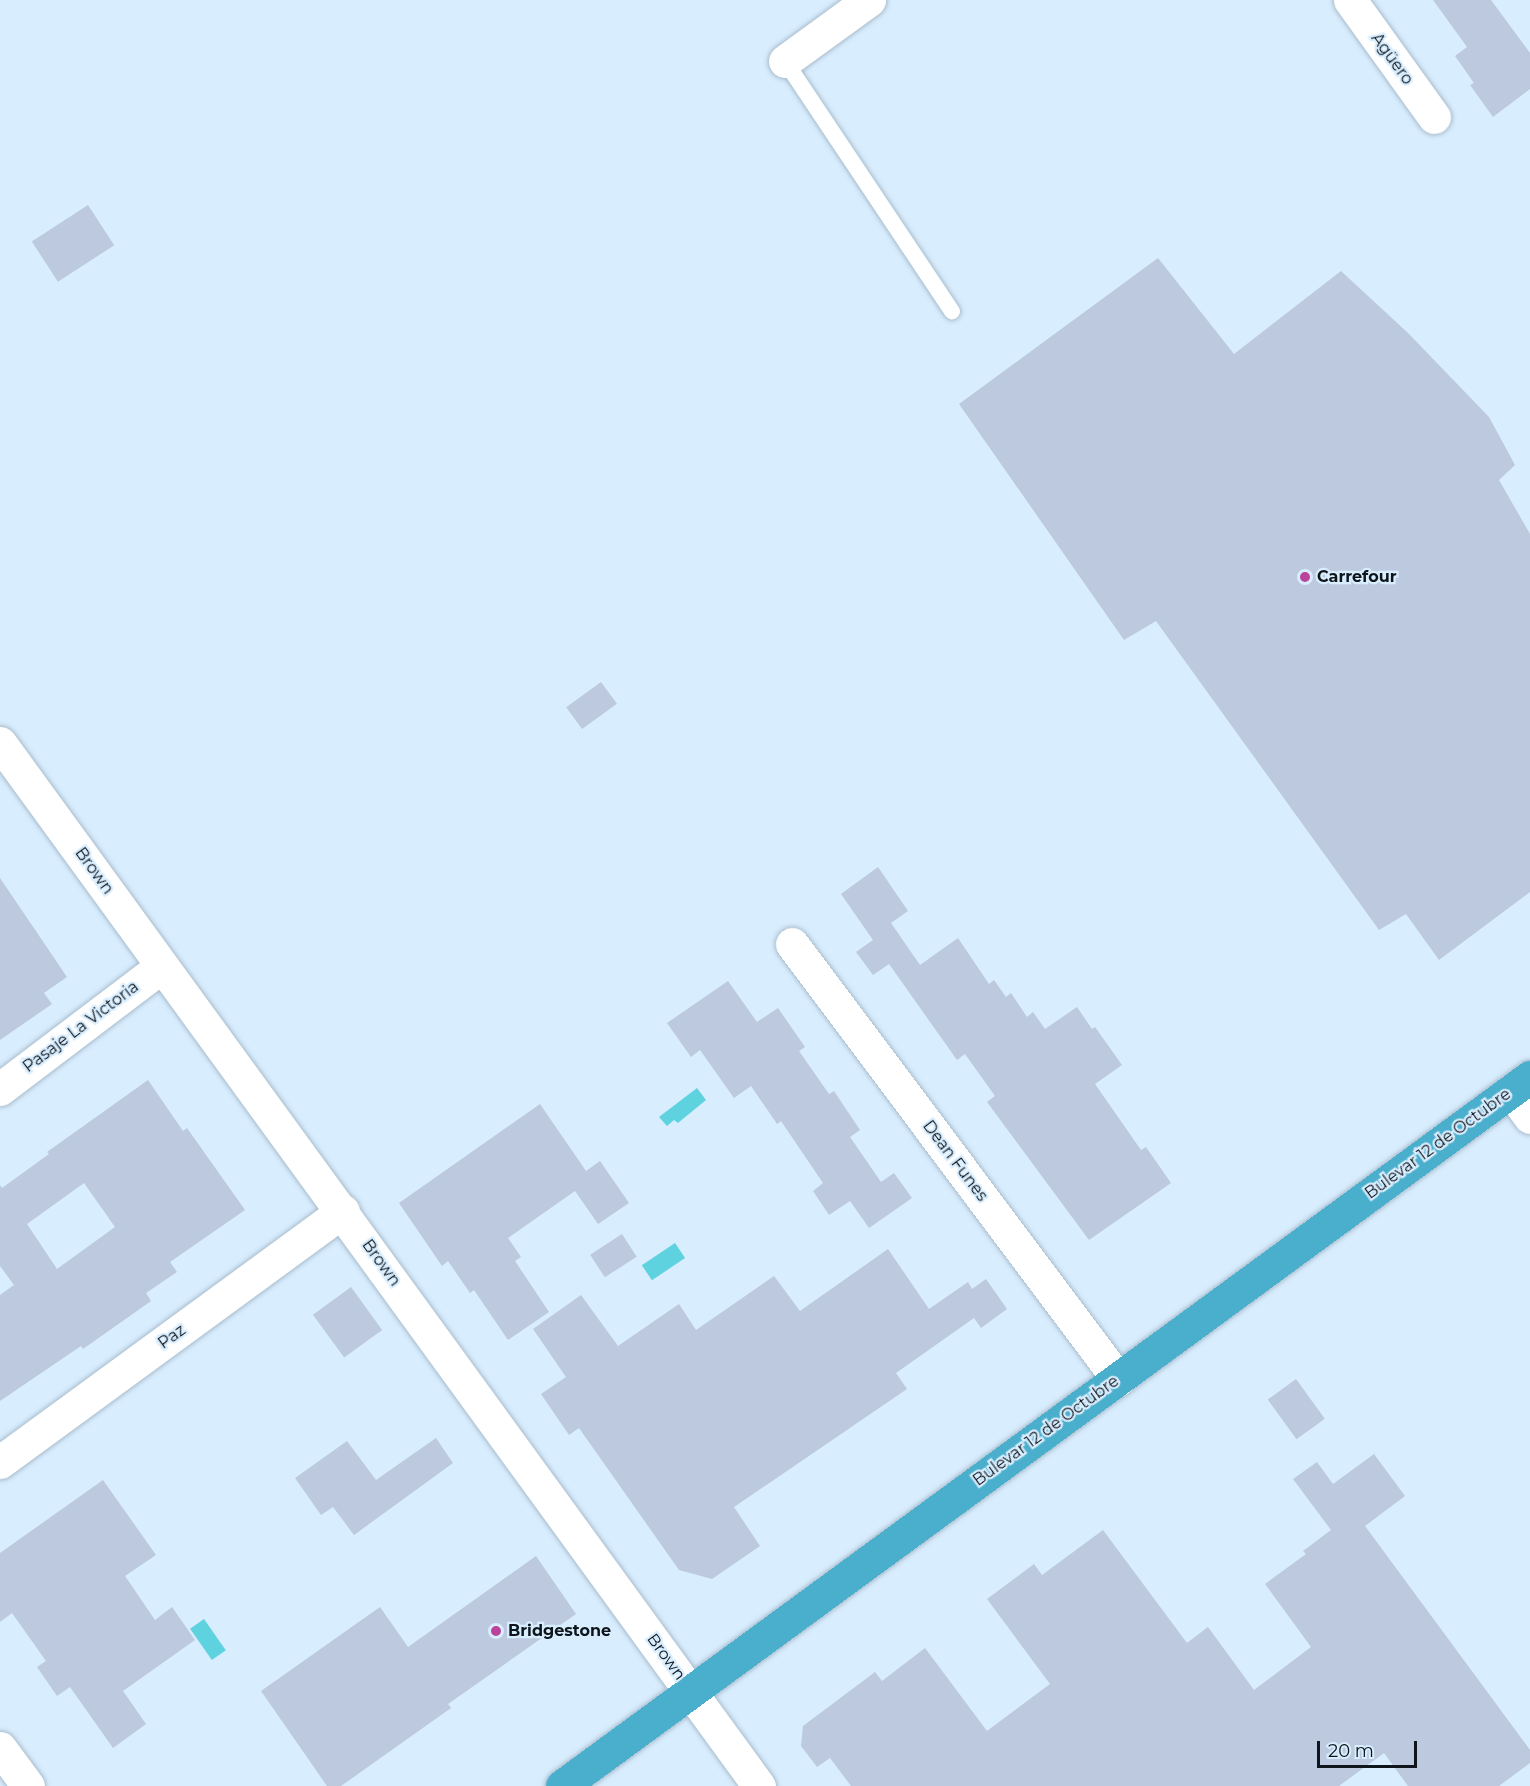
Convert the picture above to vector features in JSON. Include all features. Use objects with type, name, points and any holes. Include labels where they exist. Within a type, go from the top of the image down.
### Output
[{"type":"highway","name":"Bulevar 12 de Octubre","points":[[562,1786],[690,1690],[1521,1084]]},
{"type":"street","points":[[785,61],[869,0]]},
{"type":"street","name":"Agüero","points":[[1350,0],[1434,117]]},
{"type":"street","name":"Brown","points":[[0,743],[344,1212],[759,1786]]},
{"type":"street","name":"Dean Funes","points":[[792,944],[1118,1379]]},
{"type":"street","name":"Pasaje La Victoria","points":[[0,1089],[162,966]]},
{"type":"street","points":[[1521,1084],[1530,1117]]},
{"type":"street","name":"Paz","points":[[0,1462],[344,1212]]},
{"type":"street","points":[[0,1748],[28,1786]]},
{"type":"lane","points":[[785,61],[952,310]]},
{"type":"water","points":[[697,1088],[706,1100],[678,1123],[674,1120],[667,1126],[659,1117]]},
{"type":"water","points":[[675,1243],[685,1258],[652,1280],[642,1265]]},
{"type":"water","points":[[204,1619],[226,1650],[212,1660],[190,1629]]},
{"type":"building","points":[[1433,0],[1491,0],[1530,53],[1530,89],[1493,117],[1470,85],[1474,83],[1455,56],[1467,47]]},
{"type":"building","points":[[88,205],[114,245],[58,282],[32,241]]},
{"type":"building","name":"Carrefour","points":[[1158,258],[1234,354],[1341,271],[1408,333],[1489,417],[1515,465],[1499,480],[1530,534],[1530,892],[1439,960],[1406,914],[1379,930],[1156,621],[1124,640],[959,404]]},
{"type":"building","points":[[601,682],[617,704],[582,729],[566,707]]},
{"type":"building","points":[[878,867],[908,911],[891,923],[920,965],[958,938],[989,984],[994,980],[1006,997],[1011,993],[1027,1017],[1033,1012],[1045,1029],[1077,1007],[1092,1029],[1095,1027],[1122,1065],[1095,1084],[1141,1150],[1146,1147],[1171,1183],[1089,1240],[987,1102],[995,1096],[965,1054],[957,1060],[889,964],[873,975],[856,952],[873,940],[841,894]]},
{"type":"building","points":[[0,878],[67,977],[44,993],[52,1004],[0,1040]]},
{"type":"building","points":[[728,981],[757,1022],[778,1008],[805,1047],[799,1051],[829,1094],[834,1091],[860,1130],[850,1137],[881,1182],[894,1173],[912,1198],[869,1228],[850,1201],[829,1215],[813,1191],[823,1183],[781,1121],[777,1124],[751,1086],[734,1098],[700,1050],[691,1057],[667,1023]]},
{"type":"building","points":[[148,1080],[183,1131],[187,1128],[245,1210],[170,1262],[177,1272],[146,1293],[151,1301],[83,1349],[81,1346],[0,1401],[0,1295],[14,1285],[0,1266],[0,1185],[2,1188],[49,1154],[47,1152]],"holes":[[[84,1183],[115,1227],[57,1269],[27,1224]]]},
{"type":"building","points":[[540,1104],[586,1171],[600,1161],[629,1203],[598,1224],[575,1191],[508,1238],[521,1257],[515,1261],[549,1312],[508,1340],[474,1290],[470,1293],[448,1261],[442,1266],[399,1203]]},
{"type":"building","points":[[622,1234],[637,1257],[605,1277],[590,1255]]},
{"type":"building","points":[[888,1249],[929,1309],[968,1282],[972,1289],[986,1279],[1007,1309],[981,1328],[974,1318],[896,1373],[907,1389],[734,1507],[760,1546],[712,1579],[679,1570],[579,1428],[569,1435],[541,1394],[566,1377],[533,1329],[581,1295],[618,1346],[679,1304],[696,1330],[774,1276],[800,1311]]},
{"type":"building","points":[[351,1287],[382,1330],[344,1358],[313,1315]]},
{"type":"building","points":[[1296,1379],[1325,1419],[1296,1439],[1268,1400]]},
{"type":"building","points":[[436,1438],[453,1463],[354,1535],[333,1507],[321,1515],[295,1478],[347,1441],[376,1480]]},
{"type":"building","points":[[1374,1454],[1405,1496],[1365,1526],[1530,1750],[1530,1763],[1499,1786],[1408,1786],[1384,1753],[1339,1786],[851,1786],[830,1758],[817,1767],[801,1746],[803,1726],[875,1672],[882,1681],[925,1648],[987,1731],[1050,1684],[987,1599],[1034,1564],[1042,1575],[1103,1530],[1187,1643],[1208,1627],[1254,1690],[1311,1647],[1265,1584],[1306,1554],[1303,1551],[1331,1530],[1293,1479],[1317,1462],[1333,1484]]},
{"type":"building","points":[[103,1480],[156,1555],[125,1576],[155,1620],[172,1607],[195,1640],[123,1691],[146,1724],[113,1748],[70,1687],[57,1696],[37,1667],[46,1661],[12,1613],[0,1622],[0,1553]]},
{"type":"building","points":[[536,1556],[576,1614],[448,1704],[451,1708],[341,1786],[327,1786],[261,1691],[380,1607],[408,1647]]},
{"type":"place","name":"Carrefour","points":[[1305,577]]},
{"type":"place","name":"Bridgestone","points":[[496,1631]]}]
